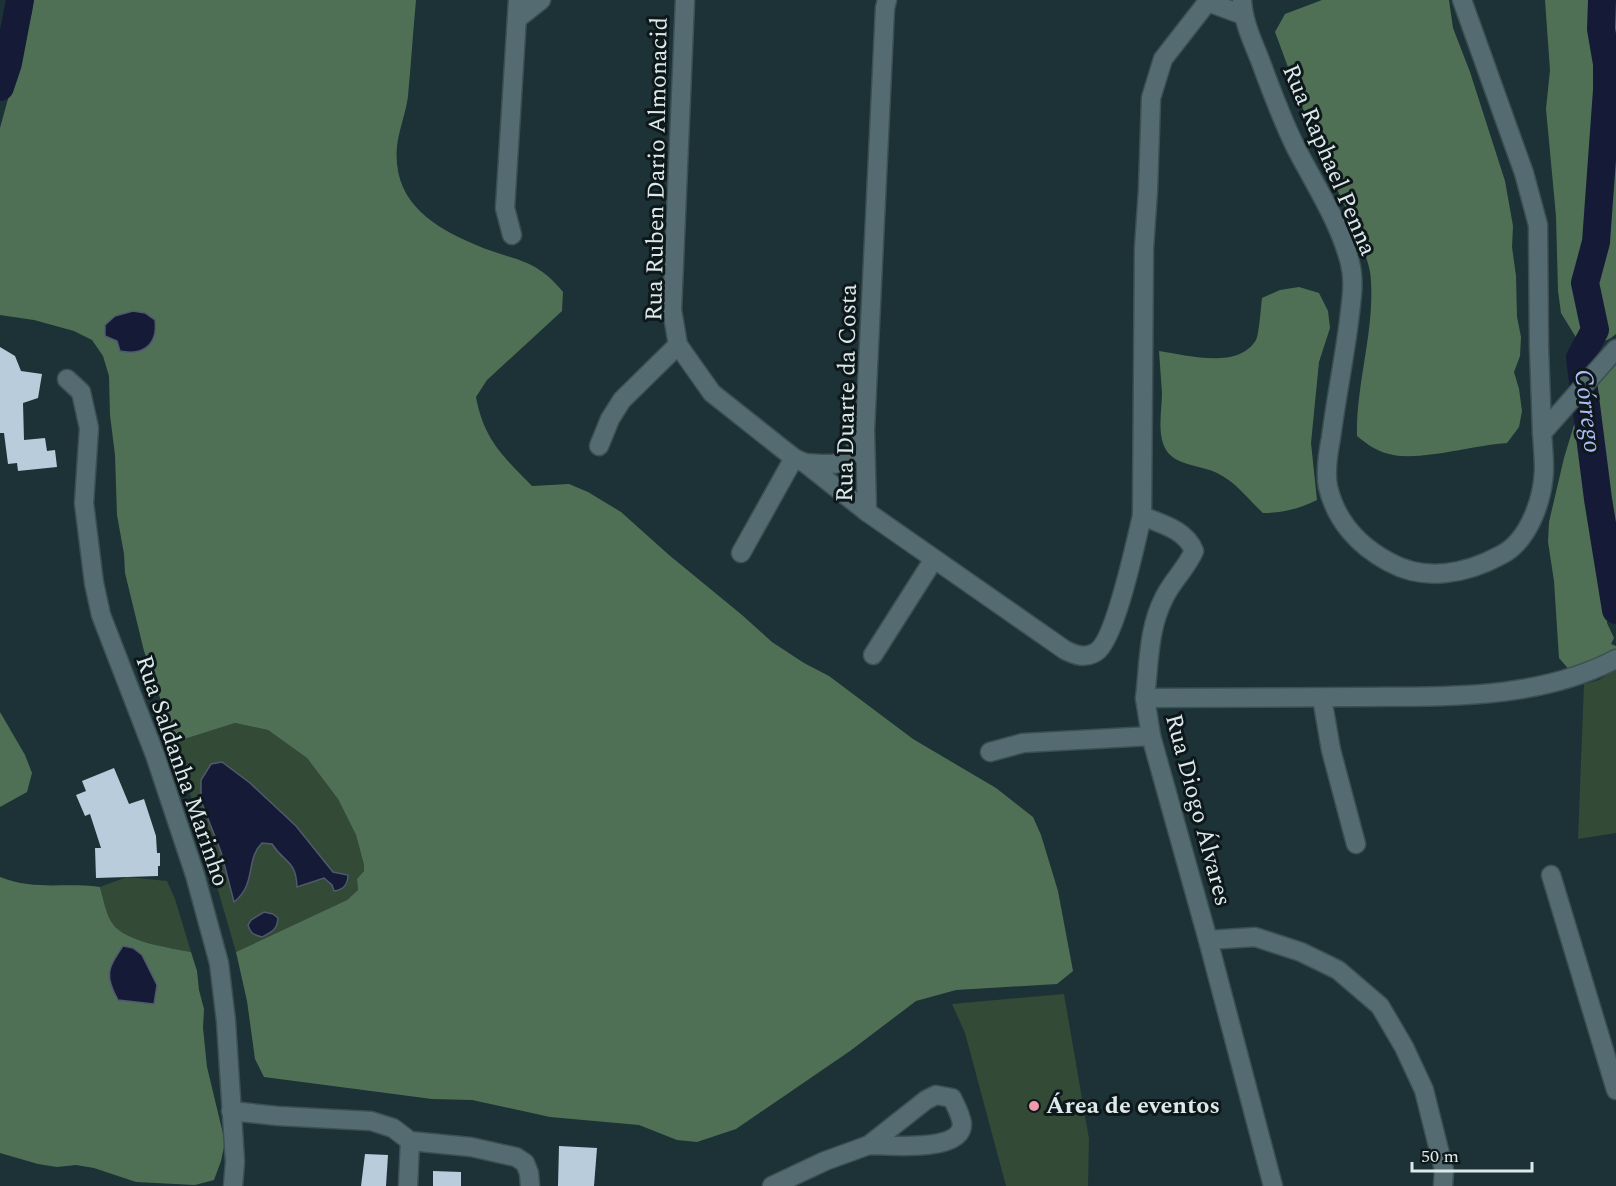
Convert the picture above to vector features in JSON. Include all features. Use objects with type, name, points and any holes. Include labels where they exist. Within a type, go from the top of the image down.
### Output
[{"type":"street","points":[[512,235],[505,208],[518,0]]},
{"type":"street","points":[[517,19],[541,0]]},
{"type":"street","name":"Rua Ruben Dario Almonacid","points":[[685,0],[672,310],[678,345],[712,393],[867,512]]},
{"type":"street","name":"Rua Duarte da Costa","points":[[887,0],[865,430],[867,512],[1065,650],[1077,656],[1097,652],[1107,641],[1128,573],[1142,516],[1144,248],[1151,98],[1163,59],[1209,1]]},
{"type":"street","name":"Rua Raphael Penna","points":[[1242,7],[1269,85],[1294,145],[1345,245],[1351,265],[1353,288],[1328,453],[1328,486],[1338,513],[1351,533],[1369,552],[1399,567],[1427,574],[1460,572],[1485,564],[1507,552],[1524,533],[1539,504],[1544,471],[1539,347],[1538,225],[1524,173],[1462,0]]},
{"type":"street","points":[[1209,1],[1242,7]]},
{"type":"street","points":[[599,446],[610,419],[622,400],[678,345]]},
{"type":"street","points":[[1542,433],[1616,350]]},
{"type":"street","name":"Rua Saldanha Marinho","points":[[67,379],[81,392],[89,428],[84,503],[94,583],[101,615],[155,755],[195,875],[219,963],[224,1001],[235,1162],[233,1186]]},
{"type":"street","points":[[741,553],[799,460],[834,465],[848,460],[855,453],[865,430]]},
{"type":"street","points":[[1142,516],[1185,536],[1190,541],[1194,552],[1190,561],[1175,578],[1155,619],[1145,698]]},
{"type":"street","points":[[873,655],[934,559]]},
{"type":"street","name":"Rua Diogo Álvares","points":[[1273,1186],[1151,736],[1145,698],[1428,696],[1532,689],[1568,680],[1616,659]]},
{"type":"street","points":[[1322,698],[1331,750],[1356,844]]},
{"type":"street","points":[[990,752],[1023,743],[1151,736]]},
{"type":"street","points":[[1551,875],[1616,1090]]},
{"type":"street","points":[[1208,940],[1255,938],[1301,952],[1338,970],[1380,1006],[1404,1047],[1424,1090],[1444,1170],[1443,1186]]},
{"type":"street","points":[[772,1186],[825,1161],[869,1145],[926,1100],[936,1095],[952,1098],[959,1112],[962,1126],[958,1136],[946,1143],[920,1146],[869,1145]]},
{"type":"street","points":[[231,1111],[371,1121],[393,1128],[410,1141],[471,1147],[516,1157],[525,1163],[530,1186]]},
{"type":"street","points":[[408,1186],[410,1141]]},
{"type":"green space","points":[[33,0],[416,0],[408,96],[397,146],[397,165],[401,182],[408,196],[430,220],[444,229],[459,238],[533,266],[543,272],[563,292],[562,311],[487,380],[476,397],[484,425],[496,446],[532,486],[569,484],[588,492],[621,512],[772,642],[829,676],[913,739],[996,788],[1033,817],[1041,835],[1058,891],[1073,971],[1057,984],[956,990],[916,1001],[850,1051],[736,1129],[697,1142],[677,1140],[639,1125],[550,1117],[472,1100],[432,1099],[264,1077],[255,1059],[247,1001],[236,952],[347,900],[358,890],[357,879],[364,871],[364,865],[356,835],[338,799],[307,758],[268,730],[235,723],[175,742],[144,651],[125,573],[117,515],[109,376],[103,356],[92,340],[74,331],[34,320],[0,315],[0,128],[32,12]]},
{"type":"green space","points":[[1322,0],[1449,0],[1453,28],[1470,72],[1505,181],[1513,226],[1512,247],[1516,276],[1517,317],[1521,337],[1520,356],[1514,372],[1522,411],[1519,427],[1507,443],[1430,455],[1401,456],[1380,451],[1357,436],[1359,397],[1370,321],[1370,271],[1359,238],[1314,136],[1275,32],[1285,14]]},
{"type":"green space","points":[[1545,0],[1616,0],[1616,334],[1602,341],[1577,339],[1561,313],[1558,291],[1556,216],[1546,109],[1550,70]]},
{"type":"green space","points":[[1299,287],[1319,293],[1328,311],[1330,328],[1319,362],[1311,443],[1317,500],[1290,510],[1263,513],[1224,477],[1211,470],[1181,462],[1169,454],[1165,448],[1161,428],[1162,393],[1159,351],[1211,358],[1237,355],[1248,349],[1256,340],[1262,298],[1280,290]]},
{"type":"green space","points":[[1616,364],[1616,600],[1609,600],[1607,623],[1614,638],[1611,644],[1616,646],[1616,651],[1572,673],[1559,658],[1554,581],[1548,542],[1549,522],[1564,458],[1581,402]]},
{"type":"green space","points":[[1616,669],[1616,833],[1578,839],[1584,684],[1599,680]]},
{"type":"green space","points":[[0,712],[25,755],[32,773],[27,792],[0,807]]},
{"type":"green space","points":[[235,723],[268,730],[307,758],[338,799],[356,835],[364,865],[364,871],[357,879],[358,890],[347,900],[236,952],[175,742]],"holes":[[[276,809],[312,846],[344,886],[340,890],[324,878],[296,872],[272,844],[261,843],[256,850],[245,889],[234,902],[221,852]]]},
{"type":"green space","points":[[0,877],[26,884],[100,887],[108,915],[118,930],[149,943],[191,952],[204,1009],[203,1028],[207,1067],[225,1142],[214,1180],[195,1185],[136,1182],[94,1168],[38,1164],[0,1153]]},
{"type":"green space","points":[[127,877],[167,881],[175,899],[191,952],[137,940],[118,930],[112,924],[100,887]]},
{"type":"green space","name":"Área de eventos","points":[[1064,994],[1089,1139],[1088,1186],[1006,1186],[965,1033],[952,1004]]},
{"type":"water","points":[[133,311],[145,313],[155,320],[154,336],[152,342],[142,350],[120,351],[117,341],[105,336],[105,325],[115,316]]},
{"type":"water","points":[[222,762],[250,783],[296,826],[333,872],[348,875],[344,886],[334,891],[332,885],[324,878],[297,887],[294,872],[289,863],[272,844],[262,843],[254,857],[246,888],[234,902],[221,852],[201,801],[201,780],[211,764]]},
{"type":"water","points":[[264,912],[278,918],[273,930],[262,937],[253,933],[248,925],[251,920]]},
{"type":"water","points":[[123,946],[133,948],[142,955],[157,985],[154,1004],[118,1000],[109,978],[111,966]]},
{"type":"building","points":[[0,347],[15,356],[21,371],[42,374],[38,398],[23,403],[24,440],[45,438],[47,451],[55,450],[57,467],[18,471],[17,463],[8,464],[4,433],[0,433]]},
{"type":"building","points":[[114,768],[129,804],[144,799],[156,836],[157,853],[160,853],[158,876],[96,878],[95,848],[101,848],[90,814],[85,816],[76,795],[86,791],[82,781]]},
{"type":"building","points":[[559,1146],[597,1148],[594,1186],[558,1186]]},
{"type":"building","points":[[365,1154],[388,1155],[386,1186],[361,1186]]},
{"type":"building","points":[[433,1171],[461,1172],[461,1186],[433,1186]]},
{"type":"waterway","points":[[0,87],[8,63],[20,0]]},
{"type":"waterway","name":"Córrego","points":[[1602,0],[1601,29],[1607,64],[1607,90],[1596,242],[1585,283],[1595,330],[1580,358],[1598,499],[1616,610]]},
{"type":"place","name":"Área de eventos","points":[[1034,1106]]}]
